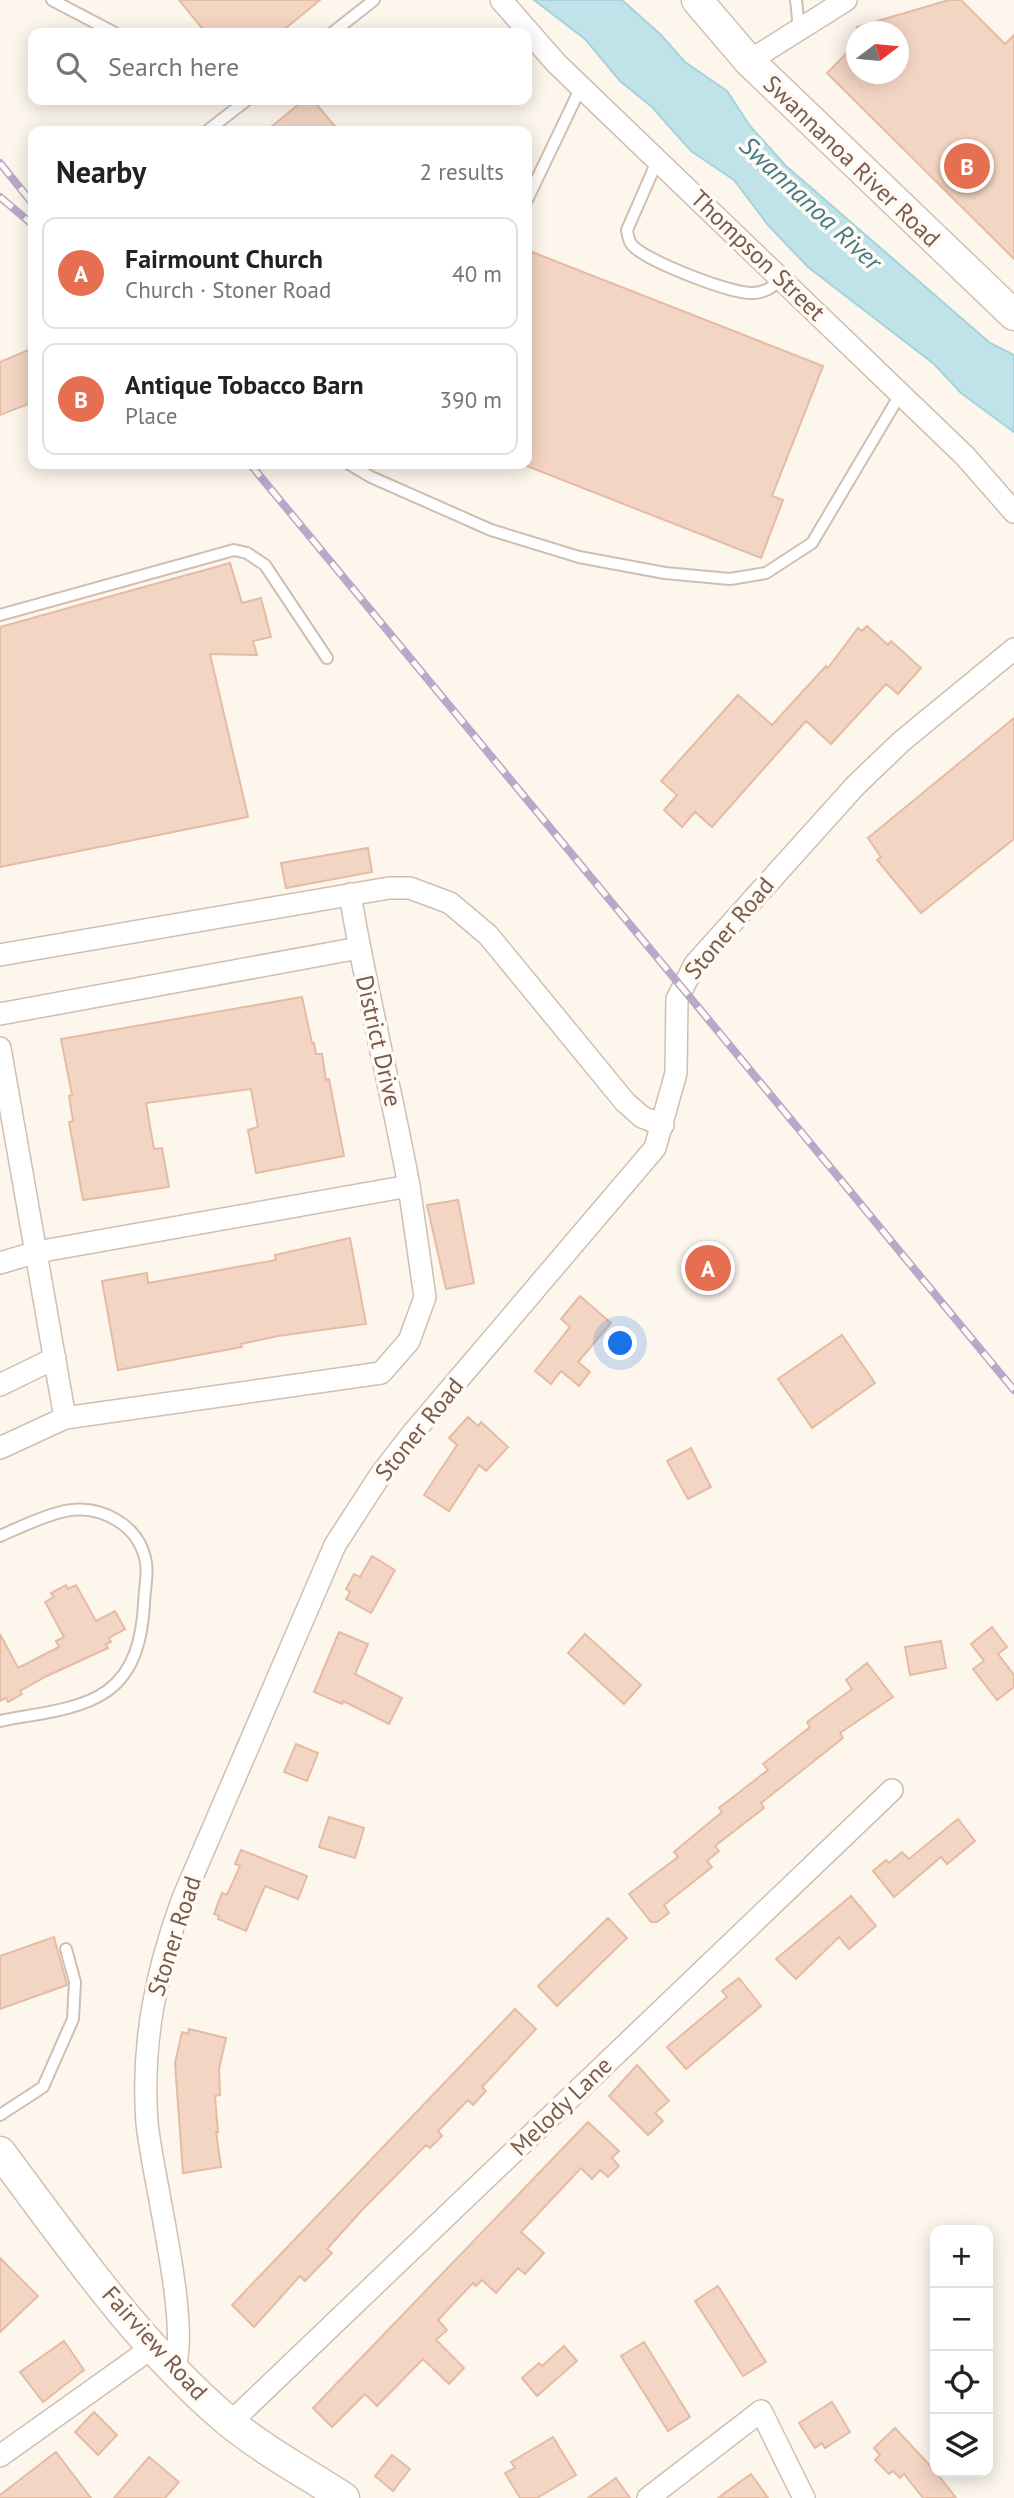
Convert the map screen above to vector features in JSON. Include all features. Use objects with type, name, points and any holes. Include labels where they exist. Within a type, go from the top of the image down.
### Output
[{"type":"main road","name":"Swannanoa River Road","points":[[697,0],[749,61],[1014,315]]},
{"type":"main road","name":"Fairview Road","points":[[0,2151],[83,2262],[173,2370],[230,2423],[344,2498]]},
{"type":"street","name":"Thompson Street","points":[[501,0],[524,28]]},
{"type":"street","points":[[749,61],[846,0]]},
{"type":"street","name":"Thompson Street","points":[[532,38],[901,393],[965,456],[1014,512]]},
{"type":"street","name":"Stoner Road","points":[[173,2370],[179,2359],[179,2322],[152,2164],[146,2082],[152,2005],[169,1937],[183,1898],[335,1545],[412,1434],[656,1148],[676,1073],[677,999],[695,964],[856,785],[902,741],[1014,649]]},
{"type":"street","points":[[0,955],[350,894],[410,888],[440,898],[468,916],[488,935],[625,1102],[642,1117],[663,1125]]},
{"type":"street","name":"District Drive","points":[[0,1448],[65,1418],[381,1373],[410,1341],[425,1297],[390,1082],[373,1019],[350,894]]},
{"type":"street","points":[[0,1014],[359,948]]},
{"type":"street","points":[[0,1048],[65,1418]]},
{"type":"street","points":[[0,1263],[37,1252],[409,1186]]},
{"type":"street","points":[[0,1385],[55,1358]]},
{"type":"street","name":"Melody Lane","points":[[230,2423],[892,1790]]},
{"type":"street","points":[[0,2456],[153,2347]]},
{"type":"street","points":[[648,2498],[761,2411],[804,2498]]},
{"type":"lane","points":[[51,0],[105,28]]},
{"type":"lane","points":[[338,28],[374,0]]},
{"type":"lane","points":[[796,0],[800,29]]},
{"type":"lane","points":[[532,190],[581,87]]},
{"type":"lane","points":[[213,126],[241,105]]},
{"type":"lane","points":[[658,159],[627,230],[632,245],[641,253],[700,280],[736,291],[769,290],[783,278]]},
{"type":"lane","points":[[358,469],[491,530],[579,557],[665,573],[730,579],[766,573],[812,543],[901,393]]},
{"type":"lane","points":[[0,615],[234,551],[247,553],[265,565],[327,658]]},
{"type":"lane","points":[[0,1536],[68,1511],[95,1512],[119,1520],[135,1535],[146,1562],[143,1614],[137,1651],[127,1671],[109,1690],[91,1701],[0,1721]]},
{"type":"lane","points":[[0,2115],[43,2087],[73,2019],[75,1982],[66,1949]]},
{"type":"water","name":"Swannanoa River","points":[[534,0],[622,0],[660,34],[685,62],[727,91],[750,126],[786,166],[990,343],[1014,355],[1014,432],[961,393],[934,364],[808,267],[768,225],[734,180],[691,151],[652,107],[620,81],[585,39]]},
{"type":"building","points":[[179,0],[320,0],[286,28],[202,28]]},
{"type":"building","points":[[949,0],[961,0],[1005,44],[1014,35],[1014,259],[827,73],[846,54],[846,84],[909,84],[909,21],[877,21]]},
{"type":"building","points":[[298,105],[317,105],[335,126],[272,126]]},
{"type":"building","points":[[532,252],[823,366],[772,496],[783,500],[761,558],[532,468]]},
{"type":"building","points":[[28,350],[28,404],[0,415],[0,362]]},
{"type":"building","points":[[230,563],[242,603],[261,598],[271,637],[253,641],[257,655],[210,654],[248,817],[0,867],[0,627]]},
{"type":"building","points":[[867,626],[888,645],[891,641],[921,668],[898,694],[886,684],[831,744],[806,721],[712,827],[695,812],[682,827],[664,810],[677,795],[661,781],[738,695],[772,725],[826,666],[828,668],[858,628],[862,631]]},
{"type":"building","points":[[1014,718],[1014,839],[921,913],[877,860],[881,857],[868,838]]},
{"type":"building","points":[[368,848],[372,872],[286,888],[281,863]]},
{"type":"building","points":[[302,997],[312,1043],[316,1054],[322,1054],[326,1080],[329,1079],[344,1156],[256,1173],[248,1130],[258,1127],[251,1089],[146,1103],[154,1149],[162,1148],[169,1187],[83,1200],[69,1122],[73,1121],[69,1096],[72,1095],[61,1039]]},
{"type":"building","points":[[458,1200],[474,1283],[446,1289],[427,1205]]},
{"type":"building","points":[[350,1238],[366,1324],[278,1336],[241,1344],[242,1347],[118,1370],[102,1281],[147,1273],[148,1283],[276,1260],[275,1255]]},
{"type":"building","points":[[580,1296],[611,1323],[578,1362],[590,1372],[579,1386],[561,1371],[551,1384],[535,1371],[570,1327],[561,1319]]},
{"type":"building","points":[[842,1335],[875,1383],[812,1428],[778,1379]]},
{"type":"building","points":[[468,1417],[478,1426],[481,1422],[508,1447],[486,1471],[479,1465],[449,1511],[424,1495],[457,1445],[449,1438]]},
{"type":"building","points":[[691,1448],[711,1487],[688,1499],[667,1461]]},
{"type":"building","points":[[372,1556],[395,1570],[371,1613],[346,1599],[350,1592],[346,1589],[354,1574],[360,1577]]},
{"type":"building","points":[[66,1585],[68,1589],[76,1585],[96,1621],[115,1611],[125,1629],[109,1638],[111,1642],[106,1644],[108,1648],[47,1676],[20,1691],[22,1694],[8,1702],[6,1698],[0,1701],[0,1634],[18,1668],[59,1647],[56,1641],[64,1637],[45,1602],[54,1597],[51,1593]]},
{"type":"building","points":[[992,1627],[1007,1647],[998,1654],[1014,1675],[1014,1687],[997,1700],[973,1669],[984,1661],[971,1644]]},
{"type":"building","points":[[339,1632],[368,1644],[355,1674],[402,1698],[389,1724],[343,1701],[342,1704],[314,1692]]},
{"type":"building","points":[[585,1634],[641,1685],[624,1704],[568,1653]]},
{"type":"building","points":[[941,1641],[946,1668],[910,1675],[905,1647]]},
{"type":"building","points":[[867,1663],[893,1697],[840,1733],[843,1738],[761,1803],[764,1808],[715,1846],[719,1851],[707,1861],[712,1867],[664,1905],[669,1913],[657,1922],[651,1922],[629,1894],[678,1857],[674,1852],[722,1812],[719,1808],[768,1770],[763,1764],[810,1727],[807,1722],[852,1689],[846,1680]]},
{"type":"building","points":[[296,1744],[318,1753],[307,1781],[284,1772]]},
{"type":"building","points":[[329,1817],[364,1828],[355,1858],[319,1847]]},
{"type":"building","points":[[958,1819],[975,1841],[947,1864],[941,1857],[894,1897],[873,1871],[902,1852],[909,1859]]},
{"type":"building","points":[[241,1850],[307,1876],[298,1899],[265,1886],[246,1931],[218,1919],[219,1916],[214,1914],[222,1893],[227,1895],[240,1866],[235,1864]]},
{"type":"building","points":[[851,1896],[876,1926],[849,1949],[839,1937],[796,1979],[776,1959]]},
{"type":"building","points":[[608,1918],[627,1938],[557,2006],[538,1986]]},
{"type":"building","points":[[54,1937],[67,1985],[0,2009],[0,1956]]},
{"type":"building","points":[[739,1978],[761,2006],[686,2069],[667,2047],[727,1997],[722,1991]]},
{"type":"building","points":[[515,2009],[536,2029],[482,2087],[486,2091],[473,2105],[468,2100],[438,2131],[442,2136],[430,2148],[426,2145],[327,2249],[332,2253],[305,2281],[300,2276],[254,2327],[232,2305]]},
{"type":"building","points":[[189,2029],[226,2038],[219,2069],[220,2095],[215,2096],[221,2167],[183,2173],[175,2063],[182,2032],[188,2034]]},
{"type":"building","points":[[637,2065],[669,2101],[655,2113],[663,2121],[648,2135],[609,2096]]},
{"type":"building","points":[[588,2122],[619,2151],[612,2158],[619,2166],[608,2177],[600,2170],[592,2179],[581,2168],[521,2232],[544,2253],[525,2274],[518,2268],[496,2293],[482,2280],[476,2286],[473,2283],[438,2320],[447,2330],[436,2340],[464,2368],[449,2384],[423,2359],[377,2406],[365,2394],[332,2427],[313,2408]]},
{"type":"building","points":[[0,2258],[38,2296],[0,2332]]},
{"type":"building","points":[[718,2286],[766,2362],[743,2376],[695,2301]]},
{"type":"building","points":[[64,2341],[84,2370],[43,2402],[20,2372]]},
{"type":"building","points":[[644,2342],[690,2417],[668,2431],[621,2356]]},
{"type":"building","points":[[564,2346],[577,2361],[537,2396],[522,2378],[539,2363],[542,2366]]},
{"type":"building","points":[[832,2402],[850,2432],[825,2448],[822,2443],[815,2448],[799,2423]]},
{"type":"building","points":[[94,2412],[117,2435],[98,2455],[75,2432]]},
{"type":"building","points":[[895,2428],[930,2466],[930,2477],[940,2477],[956,2498],[923,2498],[904,2474],[900,2478],[893,2471],[889,2474],[875,2460],[880,2455],[874,2448]]},
{"type":"building","points":[[553,2437],[576,2475],[537,2498],[520,2498],[505,2473],[515,2468],[511,2462]]},
{"type":"building","points":[[56,2452],[91,2498],[0,2498],[0,2495]]},
{"type":"building","points":[[392,2455],[410,2469],[393,2491],[375,2476]]},
{"type":"building","points":[[149,2457],[179,2482],[165,2498],[114,2498]]},
{"type":"building","points":[[751,2474],[768,2498],[718,2498]]},
{"type":"building","points":[[616,2478],[630,2498],[588,2498]]},
{"type":"railway","points":[[0,163],[28,198]]},
{"type":"railway","points":[[0,197],[28,221]]},
{"type":"railway","points":[[254,469],[1014,1390]]},
{"type":"place","name":"Antique Tobacco Barn","points":[[967,166]]},
{"type":"place","name":"Fairmount Church","points":[[708,1268]]}]
